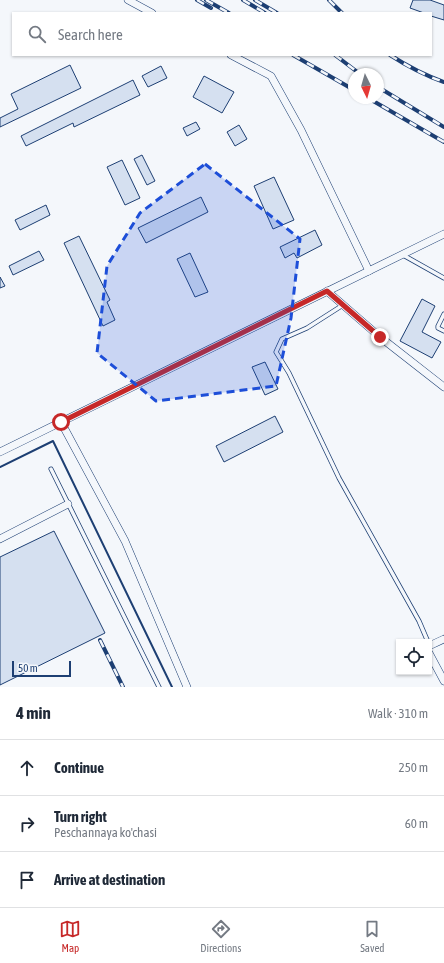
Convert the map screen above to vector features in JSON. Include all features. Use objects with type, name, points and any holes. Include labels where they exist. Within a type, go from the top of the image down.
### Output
[{"type":"street","points":[[128,0],[150,12]]},
{"type":"street","points":[[233,56],[271,76],[301,130],[369,271]]},
{"type":"street","points":[[0,452],[444,234]]},
{"type":"street","points":[[327,291],[444,387]]},
{"type":"street","points":[[61,422],[125,541],[187,687]]},
{"type":"street","points":[[0,539],[68,504]]},
{"type":"street","points":[[432,645],[444,639]]},
{"type":"street","points":[[432,653],[444,680]]},
{"type":"lane","points":[[402,254],[444,278]]},
{"type":"lane","points":[[343,305],[307,328],[282,339],[276,352],[289,373],[339,478],[420,621],[426,639]]},
{"type":"lane","points":[[444,314],[438,328],[444,331]]},
{"type":"lane","points":[[51,468],[159,687]]},
{"type":"highlighted area","points":[[205,164],[300,239],[291,318],[276,386],[156,401],[97,353],[107,266],[140,213]]},
{"type":"building","points":[[413,0],[430,0],[444,5],[444,20],[432,16],[432,12],[421,12],[410,8]]},
{"type":"building","points":[[70,65],[81,88],[0,127],[0,118],[18,109],[11,94]]},
{"type":"building","points":[[161,66],[167,78],[148,87],[142,76]]},
{"type":"building","points":[[204,76],[234,92],[222,113],[193,97]]},
{"type":"building","points":[[133,80],[140,95],[74,127],[73,123],[26,146],[21,136]]},
{"type":"building","points":[[196,122],[200,129],[187,136],[183,128]]},
{"type":"building","points":[[239,125],[247,139],[235,146],[227,132]]},
{"type":"building","points":[[142,155],[155,181],[147,185],[134,159]]},
{"type":"building","points":[[122,160],[140,198],[125,205],[107,167]]},
{"type":"building","points":[[274,177],[294,220],[273,229],[254,186]]},
{"type":"building","points":[[201,197],[208,212],[146,243],[138,228]]},
{"type":"building","points":[[46,205],[50,215],[20,230],[15,220]]},
{"type":"building","points":[[315,230],[322,245],[297,258],[294,253],[285,258],[280,247]]},
{"type":"building","points":[[79,236],[110,300],[107,302],[115,320],[103,326],[64,243]]},
{"type":"building","points":[[39,251],[44,260],[13,275],[9,266]]},
{"type":"building","points":[[190,253],[208,292],[195,297],[177,259]]},
{"type":"building","points":[[0,277],[5,286],[0,288]]},
{"type":"building","points":[[422,299],[435,306],[422,332],[441,342],[432,358],[400,341]]},
{"type":"building","points":[[265,362],[278,389],[265,395],[252,367]]},
{"type":"building","points":[[275,416],[283,432],[224,462],[216,446]]},
{"type":"building","points":[[54,531],[105,633],[0,685],[0,557]]},
{"type":"railway","points":[[197,0],[211,8]]},
{"type":"railway","points":[[206,0],[227,12]]},
{"type":"railway","points":[[243,0],[263,12]]},
{"type":"railway","points":[[255,0],[275,12]]},
{"type":"railway","points":[[329,0],[341,12]]},
{"type":"railway","points":[[295,56],[348,87]]},
{"type":"railway","points":[[336,56],[352,68]]},
{"type":"railway","points":[[392,56],[416,70],[444,82]]},
{"type":"railway","points":[[384,91],[444,127]]},
{"type":"railway","points":[[378,104],[444,142]]},
{"type":"railway","points":[[100,640],[123,687]]},
{"type":"wall","points":[[0,467],[53,441],[172,687]]},
{"type":"route","points":[[61,422],[327,291],[380,337]]}]
